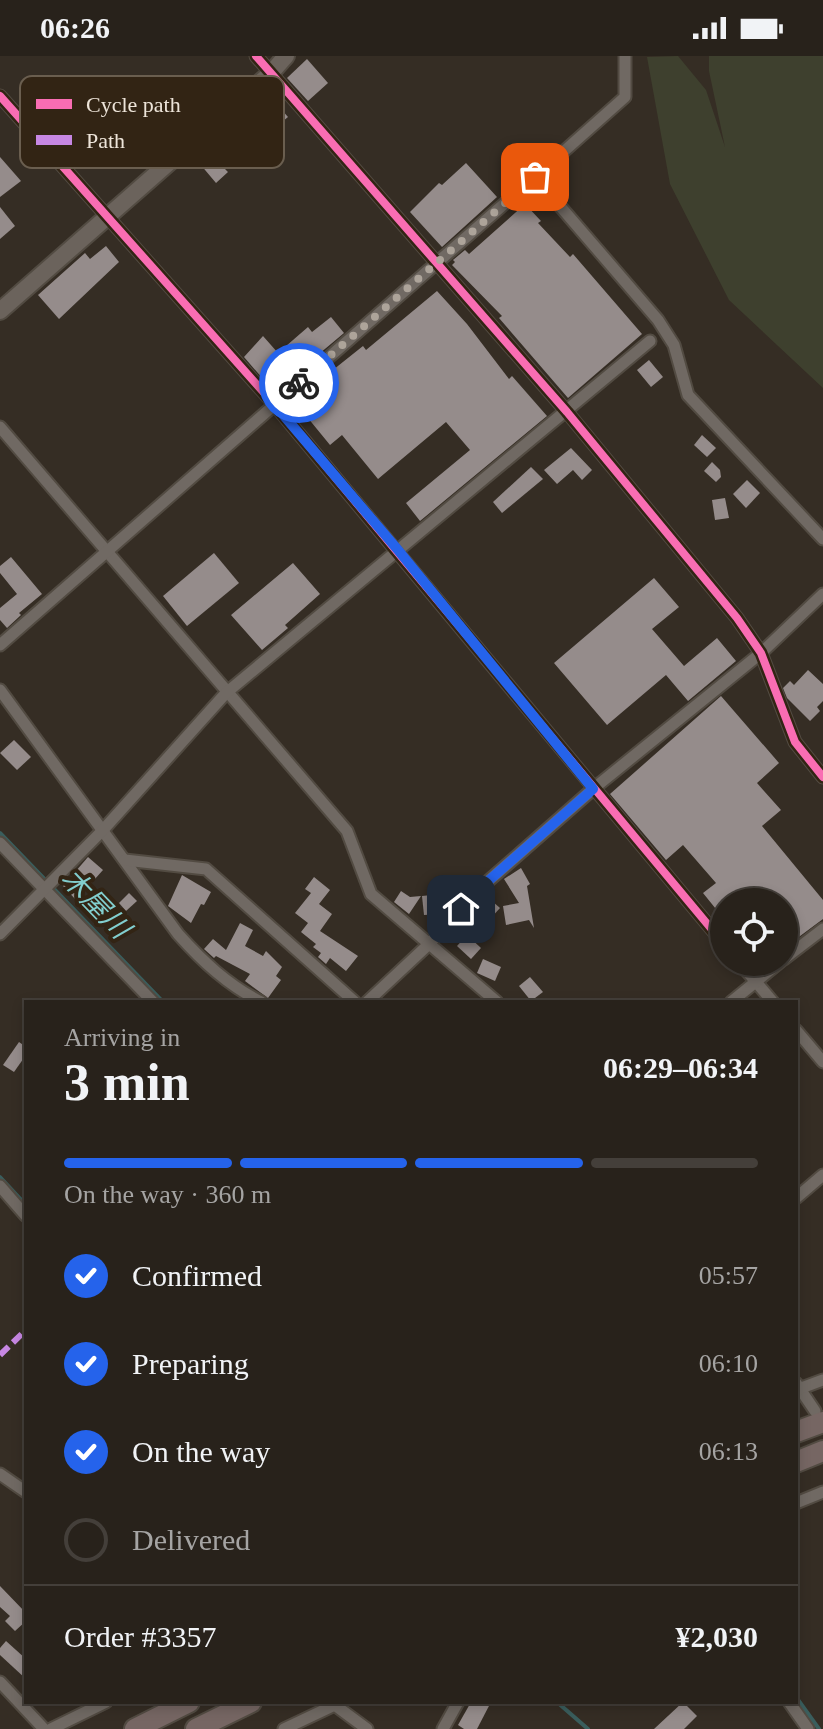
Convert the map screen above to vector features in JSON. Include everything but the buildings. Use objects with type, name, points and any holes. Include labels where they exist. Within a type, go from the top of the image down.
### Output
[{"type":"highway","points":[[798,1431],[819,1416]]},
{"type":"highway","points":[[798,1461],[823,1451]]},
{"type":"highway","points":[[135,1729],[185,1704]]},
{"type":"highway","points":[[196,1729],[247,1704]]},
{"type":"street","points":[[256,56],[274,76]]},
{"type":"street","points":[[268,76],[286,56]]},
{"type":"street","points":[[0,645],[625,97],[625,56]]},
{"type":"street","points":[[284,88],[567,412],[737,618],[761,653],[795,742],[823,777]]},
{"type":"street","points":[[0,96],[20,118]]},
{"type":"street","points":[[65,168],[274,404],[710,927]]},
{"type":"street","points":[[0,311],[163,168]]},
{"type":"street","points":[[535,177],[658,320],[674,345],[688,395],[823,539]]},
{"type":"street","points":[[0,934],[103,830],[226,693],[650,341]]},
{"type":"street","points":[[0,427],[347,831],[371,894],[495,1000]]},
{"type":"street","points":[[369,1000],[428,945],[478,890],[593,789],[761,653],[823,594]]},
{"type":"street","points":[[0,690],[178,934],[205,964],[257,1000]]},
{"type":"street","points":[[0,843],[49,887],[151,1000]]},
{"type":"street","points":[[125,860],[206,869],[353,1000]]},
{"type":"street","points":[[798,949],[823,929]]},
{"type":"street","points":[[752,976],[771,1000]]},
{"type":"street","points":[[733,1000],[762,976]]},
{"type":"street","points":[[798,1032],[823,1062]]},
{"type":"street","points":[[798,1196],[823,1175]]},
{"type":"street","points":[[0,1186],[24,1214]]},
{"type":"street","points":[[798,1387],[823,1380]]},
{"type":"street","points":[[798,1388],[819,1416]]},
{"type":"street","points":[[0,1474],[24,1491]]},
{"type":"street","points":[[798,1502],[823,1492]]},
{"type":"street","points":[[0,1682],[44,1729]]},
{"type":"street","points":[[51,1729],[102,1704]]},
{"type":"street","points":[[284,1729],[333,1704]]},
{"type":"street","points":[[336,1704],[367,1729]]},
{"type":"street","points":[[443,1729],[457,1704]]},
{"type":"street","points":[[790,1704],[808,1729]]},
{"type":"green space","points":[[678,56],[706,90],[725,147],[709,71],[709,56],[823,56],[823,388],[729,300],[670,184],[647,57]]},
{"type":"waterway","name":"木屋川","points":[[0,833],[161,1000]]},
{"type":"waterway","points":[[0,1177],[24,1203]]},
{"type":"waterway","name":"木屋川","points":[[798,1700],[819,1729]]},
{"type":"waterway","points":[[559,1704],[588,1729]]},
{"type":"marked path","points":[[0,1355],[24,1332]]},
{"type":"cycle path","points":[[256,56],[273,76]]},
{"type":"cycle path","points":[[284,88],[567,412],[737,618],[761,653],[795,742],[823,777]]},
{"type":"cycle path","points":[[0,96],[20,118]]},
{"type":"cycle path","points":[[64,168],[274,404],[710,927]]},
{"type":"way so far","points":[[299,383],[535,177]]},
{"type":"route","points":[[299,383],[274,404],[593,789],[478,890],[461,909]]}]
